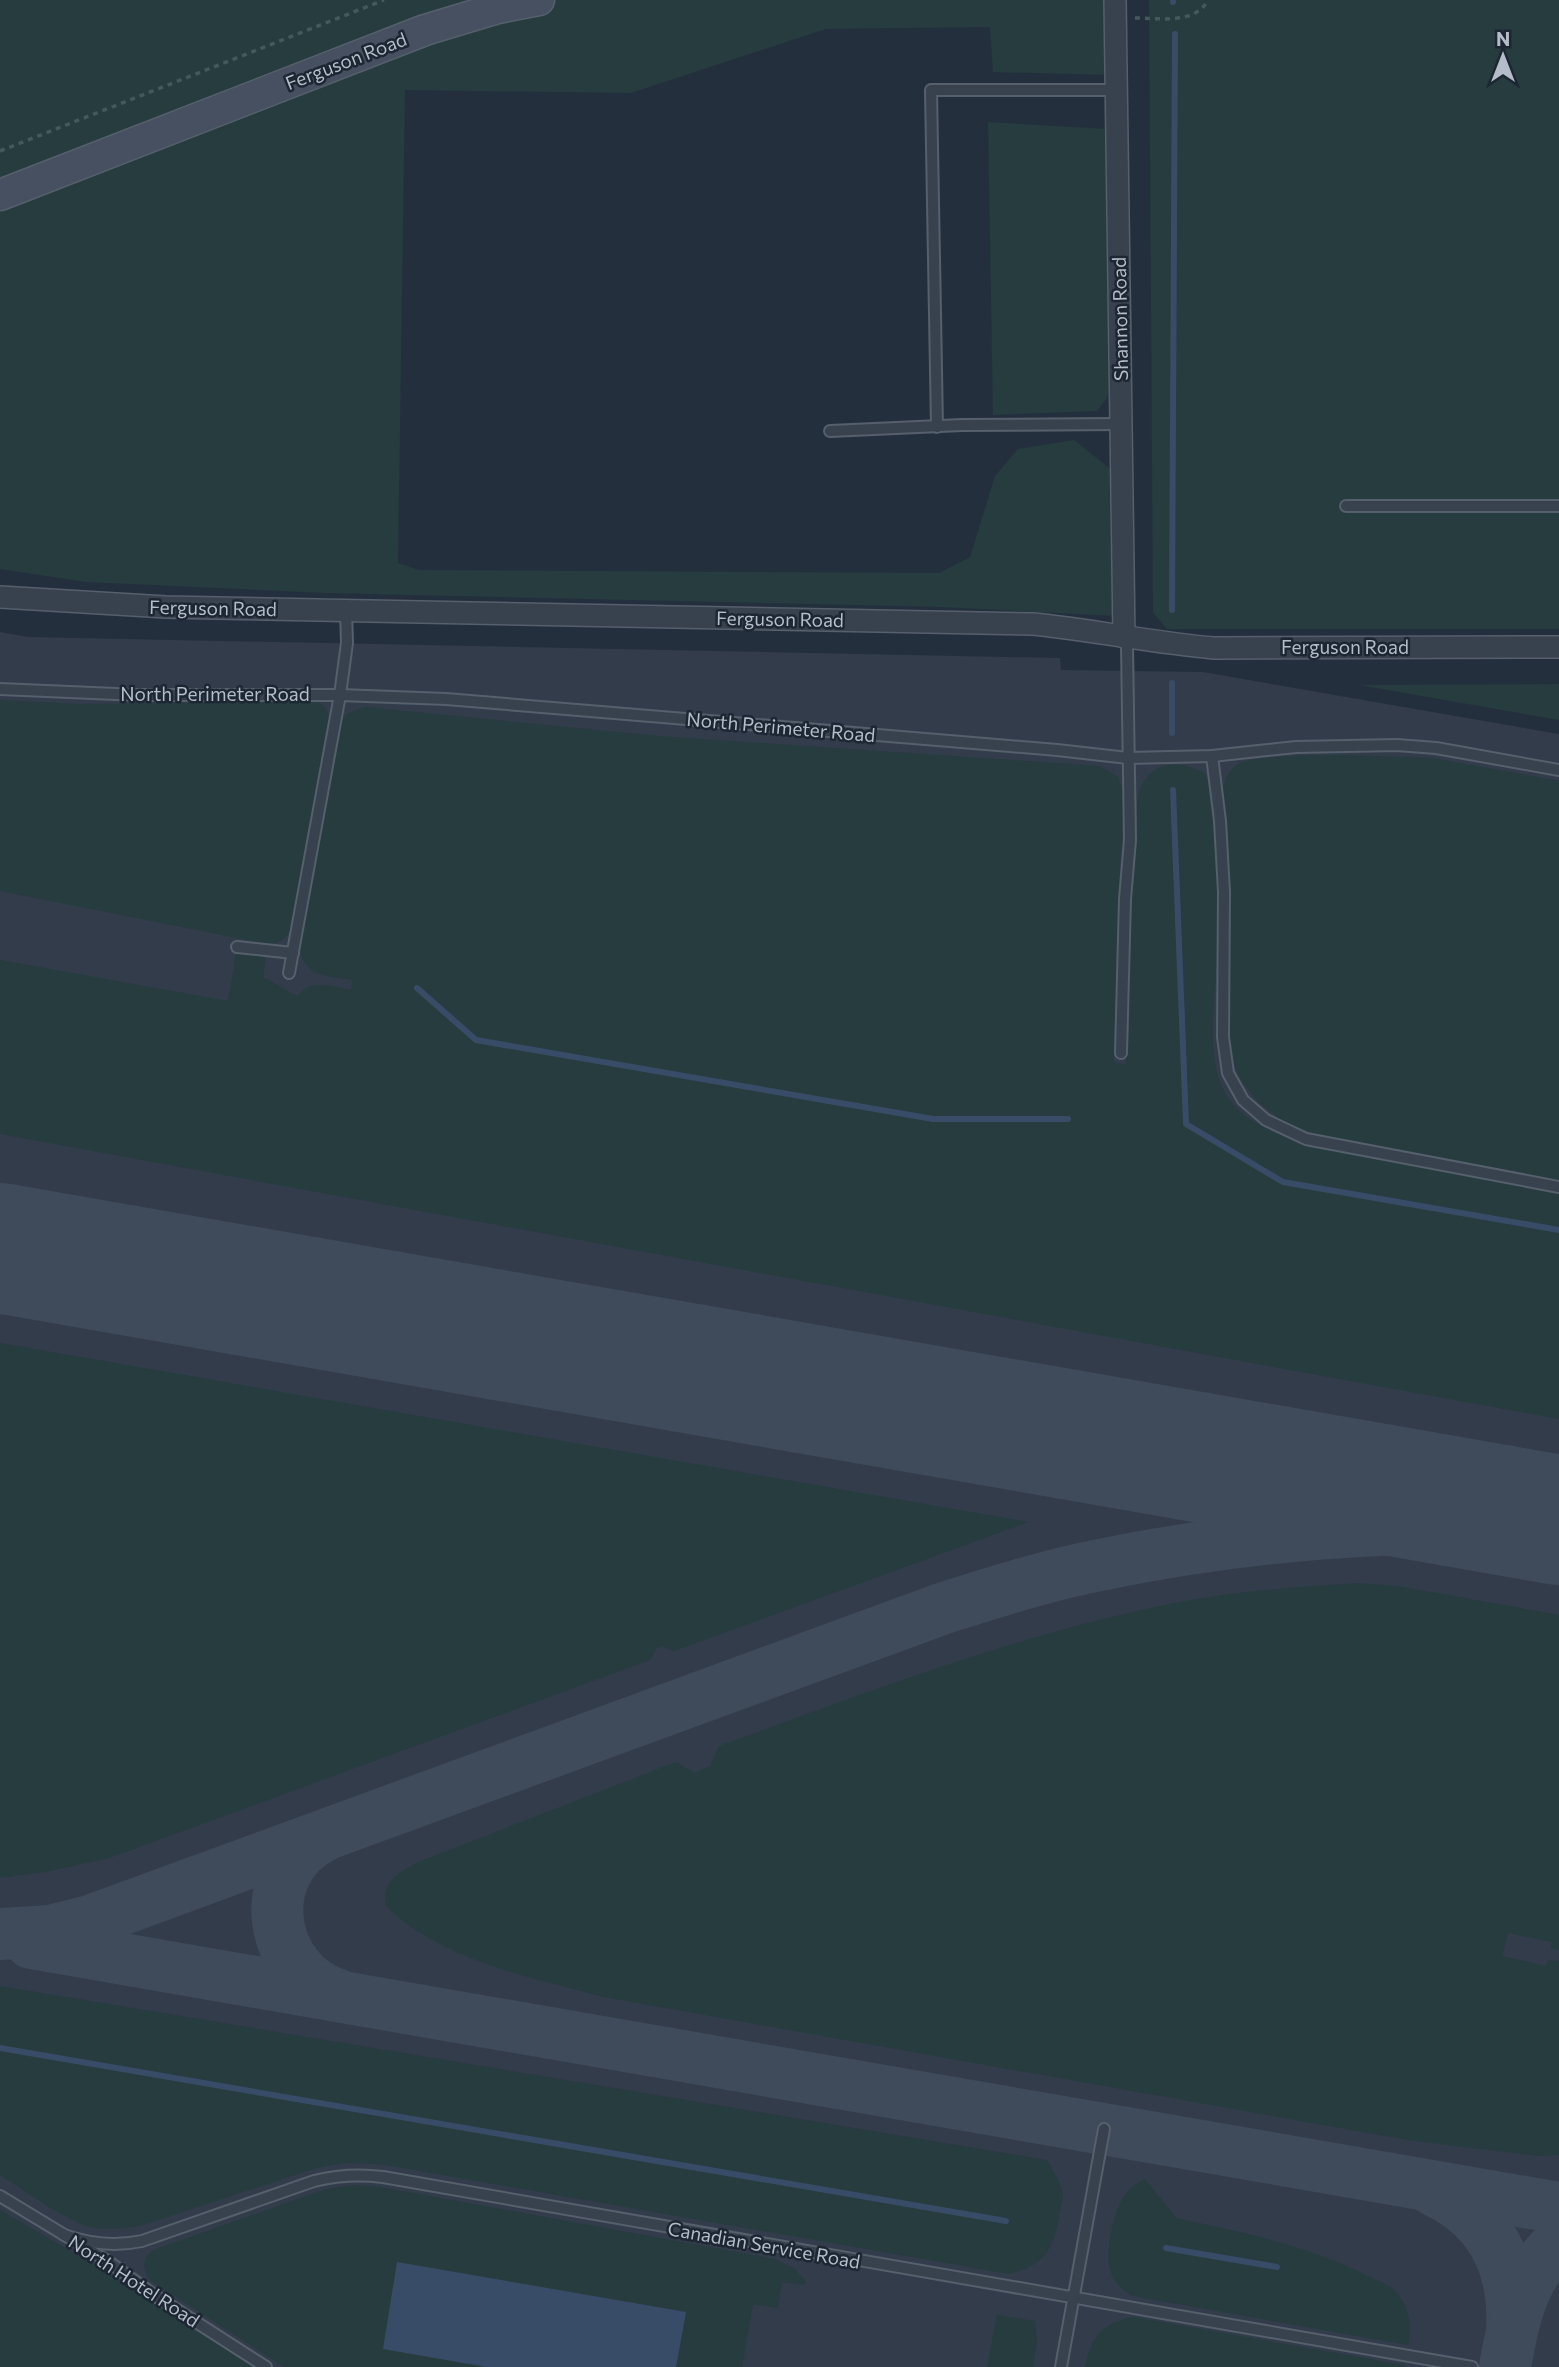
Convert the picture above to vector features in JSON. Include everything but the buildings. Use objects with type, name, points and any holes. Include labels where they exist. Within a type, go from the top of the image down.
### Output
[{"type":"street","name":"Ferguson Road","points":[[0,195],[425,30],[498,8],[539,0]]},
{"type":"street","name":"Shannon Road","points":[[1115,9],[1124,637]]},
{"type":"street","name":"Ferguson Road","points":[[0,597],[166,607],[1033,624],[1213,648],[1559,647]]},
{"type":"lane","points":[[937,426],[931,90],[1116,90]]},
{"type":"lane","points":[[830,431],[937,426],[1121,424]]},
{"type":"lane","points":[[1346,506],[1559,506]]},
{"type":"lane","points":[[289,973],[340,695],[347,643],[346,611]]},
{"type":"lane","points":[[1121,1053],[1125,899],[1130,840],[1127,646],[1124,637]]},
{"type":"lane","name":"North Perimeter Road","points":[[0,689],[139,695],[340,695],[446,699],[1029,747],[1128,758],[1212,756],[1296,747],[1397,745],[1436,748],[1559,770]]},
{"type":"lane","points":[[1212,756],[1220,821],[1224,892],[1223,1037],[1228,1073],[1243,1100],[1266,1120],[1306,1139],[1559,1187]]},
{"type":"lane","points":[[237,947],[293,953]]},
{"type":"lane","points":[[1061,2367],[1104,2129]]},
{"type":"lane","name":"Canadian Service Road","points":[[64,2235],[85,2243],[122,2245],[142,2241],[314,2181],[336,2175],[357,2174],[1472,2367]]},
{"type":"lane","name":"North Hotel Road","points":[[0,2196],[109,2263],[266,2367]]},
{"type":"path","points":[[0,151],[384,0]]},
{"type":"path","points":[[1115,9],[1186,18],[1203,9],[1208,0]]},
{"type":"shaded area","points":[[0,632],[28,637],[1060,658],[1061,670],[1203,672],[1559,734],[1559,2367],[0,2367]]},
{"type":"green space","points":[[0,0],[1109,0],[1110,75],[993,72],[990,27],[826,29],[631,93],[405,90],[398,563],[419,570],[939,573],[970,557],[995,476],[1018,449],[1074,440],[1113,471],[1115,616],[941,607],[324,593],[86,582],[0,569]]},
{"type":"green space","points":[[1149,0],[1559,0],[1559,629],[1167,629],[1153,613]]},
{"type":"green space","points":[[988,122],[1108,129],[1112,376],[1107,398],[1097,411],[993,415]]},
{"type":"green space","points":[[1559,684],[1559,720],[1359,685]]},
{"type":"green space","points":[[0,700],[77,704],[317,702],[322,705],[327,710],[328,719],[291,929],[287,936],[279,942],[267,944],[0,891]]},
{"type":"green space","points":[[364,707],[659,736],[1100,766],[1118,777],[1124,795],[1114,1062],[1126,1065],[1131,903],[1138,796],[1148,776],[1164,766],[1183,765],[1204,773],[1211,791],[1215,822],[1218,949],[1213,1037],[1217,1072],[1222,1087],[1229,1099],[1250,1119],[1275,1133],[1315,1147],[1559,1192],[1559,1419],[0,1134],[0,960],[228,1001],[238,952],[266,956],[263,977],[297,996],[315,985],[351,990],[352,980],[326,976],[312,970],[302,958],[300,949],[342,721],[346,714]]},
{"type":"green space","points":[[1290,756],[1432,758],[1559,781],[1559,1180],[1318,1135],[1283,1121],[1258,1102],[1238,1076],[1229,1038],[1231,902],[1223,786],[1233,768],[1246,761]]},
{"type":"green space","points":[[0,1343],[1028,1522],[674,1651],[662,1646],[656,1649],[650,1660],[109,1858],[45,1872],[0,1878]]},
{"type":"green space","points":[[1360,1583],[1403,1587],[1559,1615],[1559,1950],[1551,1948],[1552,1942],[1508,1933],[1502,1956],[1546,1966],[1548,1960],[1559,1961],[1559,2155],[1538,2156],[1408,2140],[604,1997],[518,1974],[460,1954],[408,1925],[386,1906],[385,1897],[390,1883],[400,1873],[421,1861],[676,1762],[694,1773],[710,1766],[719,1746],[952,1663],[1070,1628],[1191,1600],[1254,1591]]},
{"type":"green space","points":[[0,1986],[1047,2160],[1063,2192],[1058,2224],[1047,2253],[1032,2265],[1009,2274],[380,2164],[346,2163],[316,2168],[140,2226],[96,2228],[73,2220],[0,2175]]},
{"type":"green space","points":[[1145,2179],[1176,2218],[1297,2247],[1387,2285],[1398,2294],[1407,2312],[1410,2325],[1408,2345],[1133,2296],[1117,2284],[1113,2277],[1109,2261],[1109,2243],[1121,2201],[1130,2189]]},
{"type":"green space","points":[[353,2185],[380,2187],[775,2259],[794,2268],[806,2282],[804,2285],[782,2282],[778,2308],[753,2304],[742,2367],[284,2367],[150,2280],[145,2271],[146,2259],[156,2249],[326,2189]]},
{"type":"green space","points":[[0,2210],[153,2300],[255,2367],[0,2367]]},
{"type":"green space","points":[[997,2315],[1035,2321],[1037,2342],[1033,2367],[987,2367]]},
{"type":"green space","points":[[1133,2317],[1406,2367],[1085,2367],[1091,2347],[1100,2333],[1113,2323]]},
{"type":"water","points":[[397,2262],[686,2312],[676,2367],[486,2367],[383,2349]]},
{"type":"waterway","points":[[1172,610],[1175,34]]},
{"type":"waterway","points":[[1172,683],[1172,733]]},
{"type":"waterway","points":[[1173,790],[1186,1124],[1283,1182],[1559,1230]]},
{"type":"waterway","points":[[417,988],[476,1040],[933,1119],[1068,1119]]},
{"type":"waterway","points":[[0,2048],[1006,2221]]},
{"type":"waterway","points":[[1166,2248],[1277,2267]]},
{"type":"taxiway","points":[[0,1934],[50,1931],[90,1921],[947,1607],[1058,1575],[1153,1555],[1326,1533],[1442,1529],[1559,1532]]},
{"type":"taxiway","points":[[324,1836],[301,1852],[286,1872],[279,1895],[278,1920],[284,1944],[296,1966],[315,1983],[339,1995]]},
{"type":"taxiway","points":[[31,1943],[1559,2208]]},
{"type":"taxiway","points":[[1433,2190],[1470,2214],[1484,2228],[1495,2245],[1509,2284],[1512,2328]]},
{"type":"taxiway","points":[[1505,2367],[1521,2300],[1536,2269],[1559,2243]]},
{"type":"runway","points":[[0,1248],[1559,1520]]}]
